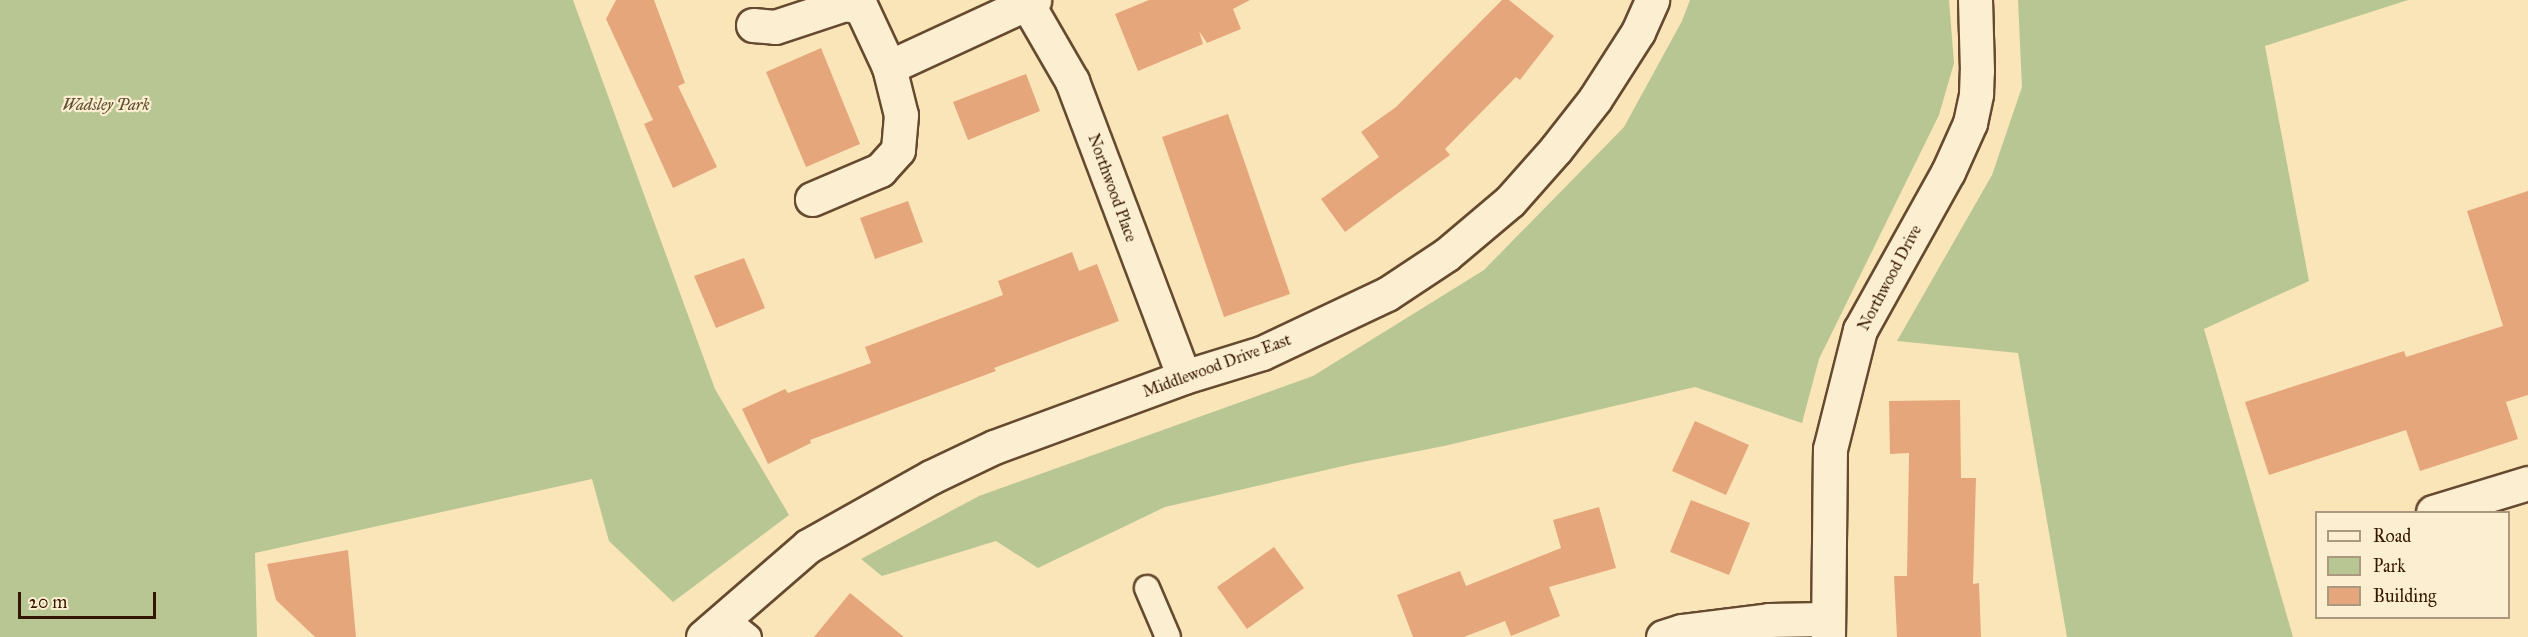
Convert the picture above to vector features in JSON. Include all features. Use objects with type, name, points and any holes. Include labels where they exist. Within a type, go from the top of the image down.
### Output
[{"type":"street","name":"Middlewood Drive East","points":[[725,630],[808,546],[931,477],[994,447],[1184,377],[1262,353],[1322,327],[1387,294],[1446,255],[1510,201],[1556,149],[1595,99],[1638,32],[1652,0]]},
{"type":"street","name":"Northwood Drive","points":[[1827,628],[1830,449],[1860,330],[1948,172],[1970,123],[1976,93],[1977,71],[1975,0]]},
{"type":"street","name":"Northwood Place","points":[[890,67],[1031,2],[1072,81],[1184,377]]},
{"type":"street","points":[[753,25],[775,27],[845,4],[861,8],[890,67],[901,115],[898,150],[880,170],[812,199]]},
{"type":"street","points":[[2439,511],[2528,483]]},
{"type":"street","points":[[1663,637],[1681,632],[1769,620],[1827,628]]},
{"type":"lane","points":[[1147,588],[1168,637]]},
{"type":"green space","name":"Wadsley Park","points":[[0,0],[573,0],[715,389],[789,515],[673,602],[609,541],[592,479],[255,553],[257,637],[0,637]]},
{"type":"green space","points":[[1690,0],[1949,0],[1954,63],[1939,115],[1819,359],[1802,423],[1695,387],[1444,446],[1352,464],[1165,507],[1038,568],[996,541],[882,576],[861,559],[979,496],[1313,376],[1484,270],[1624,127],[1682,21]]},
{"type":"green space","points":[[2018,0],[2408,0],[2265,46],[2309,281],[2204,329],[2293,637],[2067,637],[2018,353],[1897,341],[1992,175],[2022,87]]},
{"type":"building","points":[[616,0],[654,0],[685,83],[678,86],[717,167],[673,188],[644,124],[653,120],[606,19]]},
{"type":"building","points":[[1149,0],[1250,0],[1233,9],[1241,29],[1207,43],[1199,31],[1203,44],[1138,71],[1115,14]]},
{"type":"building","points":[[1502,0],[1509,0],[1554,36],[1520,80],[1516,77],[1445,149],[1450,155],[1345,232],[1321,199],[1379,157],[1361,132],[1396,107]]},
{"type":"building","points":[[821,48],[860,144],[806,167],[766,72]]},
{"type":"building","points":[[1026,74],[1040,111],[968,140],[953,102]]},
{"type":"building","points":[[1228,114],[1290,294],[1224,317],[1162,137]]},
{"type":"building","points":[[2528,191],[2528,395],[2506,402],[2518,439],[2420,471],[2406,430],[2269,475],[2245,402],[2404,351],[2406,357],[2503,326],[2467,211]]},
{"type":"building","points":[[908,201],[923,242],[875,259],[860,218]]},
{"type":"building","points":[[1072,252],[1079,271],[1097,264],[1119,321],[994,368],[996,371],[810,440],[811,443],[768,464],[742,409],[785,389],[788,393],[871,363],[865,347],[1003,295],[998,281]]},
{"type":"building","points":[[744,258],[765,308],[716,328],[694,276]]},
{"type":"building","points":[[1960,400],[1961,478],[1976,478],[1973,584],[1979,583],[1981,637],[1897,637],[1894,576],[1907,576],[1909,453],[1890,454],[1889,401]]},
{"type":"building","points":[[1695,421],[1749,445],[1726,495],[1672,471]]},
{"type":"building","points":[[1691,500],[1750,523],[1729,575],[1670,552]]},
{"type":"building","points":[[1599,507],[1616,568],[1549,587],[1560,616],[1511,636],[1505,621],[1464,637],[1413,637],[1397,595],[1460,571],[1466,586],[1561,548],[1553,520]]},
{"type":"building","points":[[1274,547],[1304,588],[1247,629],[1217,587]]},
{"type":"building","points":[[348,550],[356,637],[315,637],[276,600],[267,564]]},
{"type":"building","points":[[850,593],[904,637],[814,637]]}]
